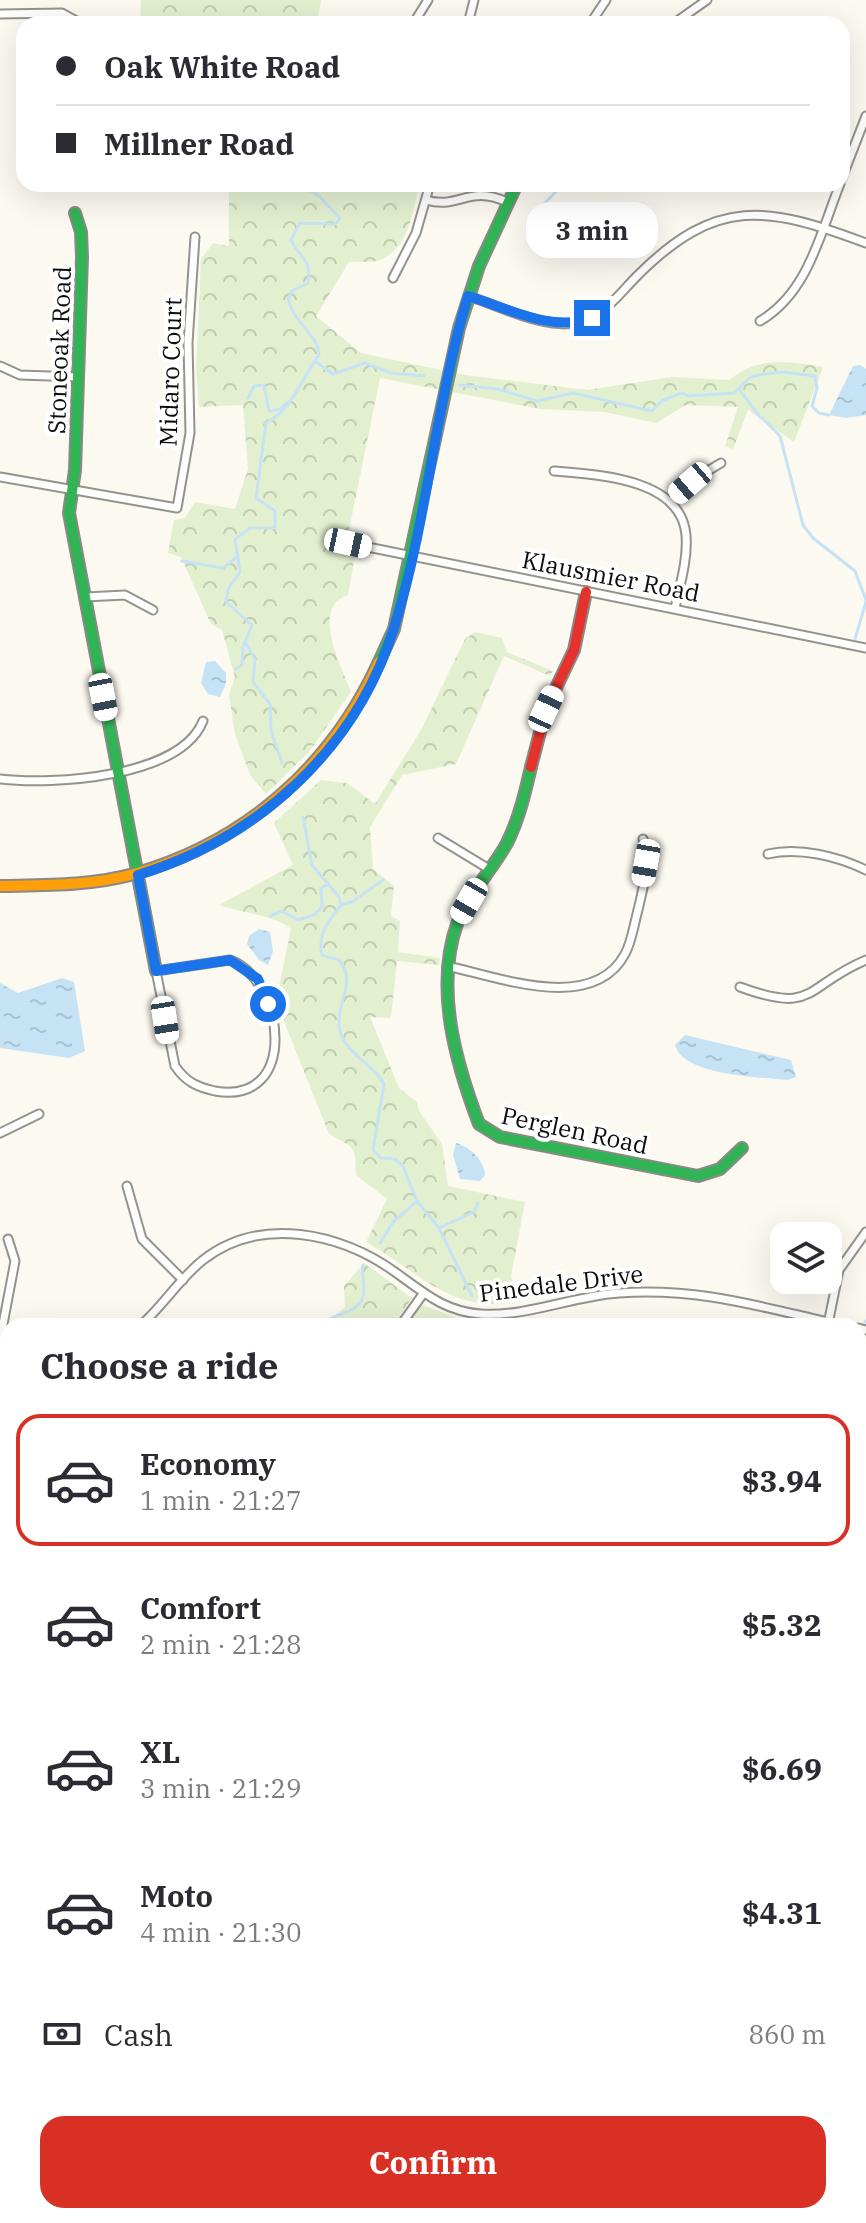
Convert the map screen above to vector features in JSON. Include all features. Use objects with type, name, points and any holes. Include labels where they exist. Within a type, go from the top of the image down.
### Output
[{"type":"main road","points":[[0,886],[59,887],[138,875],[187,858],[247,825],[297,785],[323,757],[359,705],[386,650],[411,557],[455,341],[468,296],[513,192]]},
{"type":"main road","name":"Stoneoak Road","points":[[75,213],[82,241],[78,377],[69,513],[156,971]]},
{"type":"main road","name":"Perglen Road","points":[[586,592],[574,650],[546,709],[525,798],[514,829],[459,918],[447,966],[449,1017],[475,1116],[484,1129],[500,1137],[704,1176],[725,1166],[742,1148]]},
{"type":"street","points":[[684,16],[707,0]]},
{"type":"street","points":[[0,14],[62,13],[67,16]]},
{"type":"street","points":[[850,157],[866,116]]},
{"type":"street","points":[[393,278],[416,233],[428,192]]},
{"type":"street","points":[[760,321],[776,312],[794,294],[837,192]]},
{"type":"street","points":[[426,200],[445,203],[484,193],[507,202]]},
{"type":"street","points":[[468,296],[553,323],[579,323],[603,310],[675,240],[707,224],[745,215],[772,214],[823,227],[866,243]]},
{"type":"street","name":"Midaro Court","points":[[72,488],[177,508],[190,433],[188,343],[195,237]]},
{"type":"street","points":[[0,366],[20,375],[78,377]]},
{"type":"street","points":[[671,501],[699,476],[721,463]]},
{"type":"street","points":[[554,471],[636,484],[671,501],[681,516],[686,533],[675,608]]},
{"type":"street","points":[[0,477],[72,488]]},
{"type":"street","name":"Klausmier Road","points":[[348,543],[866,648]]},
{"type":"street","points":[[85,597],[125,595],[153,610]]},
{"type":"street","points":[[0,779],[55,781],[143,765],[177,753],[196,737],[203,721]]},
{"type":"street","points":[[438,838],[489,869]]},
{"type":"street","points":[[447,966],[570,989],[599,980],[620,961],[631,940],[646,863],[643,839]]},
{"type":"street","points":[[768,854],[788,850],[866,870]]},
{"type":"street","points":[[230,960],[250,970],[258,979],[268,1004],[275,1046],[271,1070],[264,1079],[246,1090],[224,1092],[201,1088],[182,1077],[171,1056],[156,971],[230,960]]},
{"type":"street","points":[[740,987],[781,1000],[799,999],[866,960]]},
{"type":"street","points":[[0,1133],[39,1114]]},
{"type":"street","points":[[127,1186],[142,1239],[183,1280]]},
{"type":"street","points":[[829,1318],[839,1270],[866,1232]]},
{"type":"street","name":"Pinedale Drive","points":[[147,1318],[204,1259],[250,1237],[283,1233],[317,1237],[351,1247],[395,1272],[423,1294],[455,1310],[491,1315],[581,1297],[678,1292],[730,1298],[805,1318]]},
{"type":"street","points":[[4,1318],[15,1261],[8,1239]]},
{"type":"street","points":[[406,1318],[423,1294]]},
{"type":"green space","points":[[141,0],[321,0],[318,16],[140,16]]},
{"type":"green space","points":[[229,192],[417,192],[408,228],[397,247],[380,260],[349,262],[316,316],[361,353],[465,375],[587,390],[672,377],[729,380],[751,367],[774,362],[823,367],[794,442],[748,410],[733,449],[725,446],[738,407],[686,405],[656,423],[605,412],[540,409],[380,378],[349,530],[355,556],[348,595],[337,602],[331,612],[332,638],[351,692],[309,752],[266,794],[250,775],[235,734],[229,695],[235,677],[222,630],[211,624],[181,557],[168,553],[174,520],[185,518],[195,502],[235,509],[248,469],[243,405],[199,407],[196,370],[201,259],[213,243],[229,246]]},
{"type":"green space","points":[[475,632],[502,638],[507,652],[553,671],[550,676],[504,656],[456,764],[402,775],[370,827],[373,869],[394,886],[391,916],[400,921],[398,952],[440,958],[439,965],[397,961],[391,1018],[370,1017],[399,1088],[417,1102],[419,1111],[442,1144],[448,1186],[525,1202],[511,1276],[518,1300],[495,1304],[455,1297],[366,1242],[387,1199],[356,1175],[352,1148],[329,1134],[285,1024],[279,986],[291,929],[268,918],[219,905],[293,865],[274,823],[321,780],[347,783],[375,804],[421,730],[465,639]]},
{"type":"green space","points":[[364,1263],[412,1298],[398,1318],[333,1318],[345,1307],[344,1286]]},
{"type":"green space","points":[[420,1304],[457,1318],[410,1318]]},
{"type":"water","points":[[860,365],[866,369],[866,415],[846,418],[829,415],[853,366]]},
{"type":"water","points":[[215,661],[226,673],[226,683],[220,697],[208,694],[201,683],[206,662]]},
{"type":"water","points":[[259,929],[270,932],[273,951],[268,965],[259,960],[247,944],[249,936]]},
{"type":"water","points":[[62,978],[74,982],[85,1051],[69,1058],[0,1048],[0,983],[18,993]]},
{"type":"water","points":[[685,1035],[791,1060],[796,1077],[788,1080],[760,1078],[707,1069],[681,1055],[675,1045]]},
{"type":"water","points":[[456,1143],[479,1159],[485,1175],[480,1181],[460,1179],[453,1155]]},
{"type":"waterway","points":[[236,669],[242,665],[243,647],[252,625],[226,602],[228,589],[240,572],[235,539],[250,528],[275,528],[275,511],[256,498],[266,423],[283,410],[319,355],[315,342],[295,315],[288,299],[292,291],[308,283],[307,264],[291,240],[300,223],[336,224],[340,218],[313,192]]},
{"type":"waterway","points":[[531,218],[555,192]]},
{"type":"waterway","points":[[315,361],[333,374],[365,363],[391,373],[424,376]]},
{"type":"waterway","points":[[460,385],[498,389],[537,401],[573,393],[652,411],[663,400],[682,393],[688,396],[734,393],[751,377],[782,372],[815,376],[817,388],[812,406],[819,413],[829,415]]},
{"type":"waterway","points":[[248,398],[254,386],[264,385],[269,411],[280,409],[290,401]]},
{"type":"waterway","points":[[739,389],[760,417]]},
{"type":"waterway","points":[[762,418],[780,436],[803,525],[813,538],[855,571],[866,600]]},
{"type":"waterway","points":[[182,561],[223,568],[237,557]]},
{"type":"waterway","points":[[855,639],[866,602]]},
{"type":"waterway","points":[[245,642],[255,659],[253,682],[270,704],[271,731],[282,763]]},
{"type":"waterway","points":[[303,817],[312,865],[339,897],[341,905]]},
{"type":"waterway","points":[[383,880],[352,902],[341,905],[323,934],[322,955],[339,960],[346,976],[339,1017],[341,1035],[384,1084],[373,1150],[381,1158],[395,1159],[403,1166],[417,1201],[439,1228],[472,1296]]},
{"type":"waterway","points":[[270,916],[282,911],[298,920],[314,915],[322,907],[321,888],[327,885]]},
{"type":"waterway","points":[[380,1243],[393,1222],[417,1201]]},
{"type":"waterway","points":[[439,1228],[474,1212],[478,1203]]},
{"type":"waterway","points":[[332,1318],[360,1303],[364,1293],[363,1265]]},
{"type":"traffic: fast","points":[[379,662],[394,629],[459,328],[479,266],[513,192]]},
{"type":"traffic: fast","points":[[75,213],[81,232],[82,257],[75,470],[69,513],[156,971]]},
{"type":"traffic: fast","points":[[531,767],[511,834],[463,911],[451,946],[448,971],[450,1023],[462,1075],[479,1124],[500,1137],[698,1176],[720,1169],[742,1148]]},
{"type":"traffic: slow","points":[[0,886],[67,884],[117,878],[175,860],[213,842],[248,821],[310,767],[336,735],[379,662]]},
{"type":"traffic: jam","points":[[531,767],[546,709],[574,650],[586,592]]},
{"type":"route","points":[[268,1004],[258,979],[240,963],[230,960],[203,961],[156,971],[138,875],[187,858],[227,838],[272,808],[323,757],[359,705],[386,650],[401,604],[455,341],[468,296],[553,323],[579,323],[592,318]]}]
